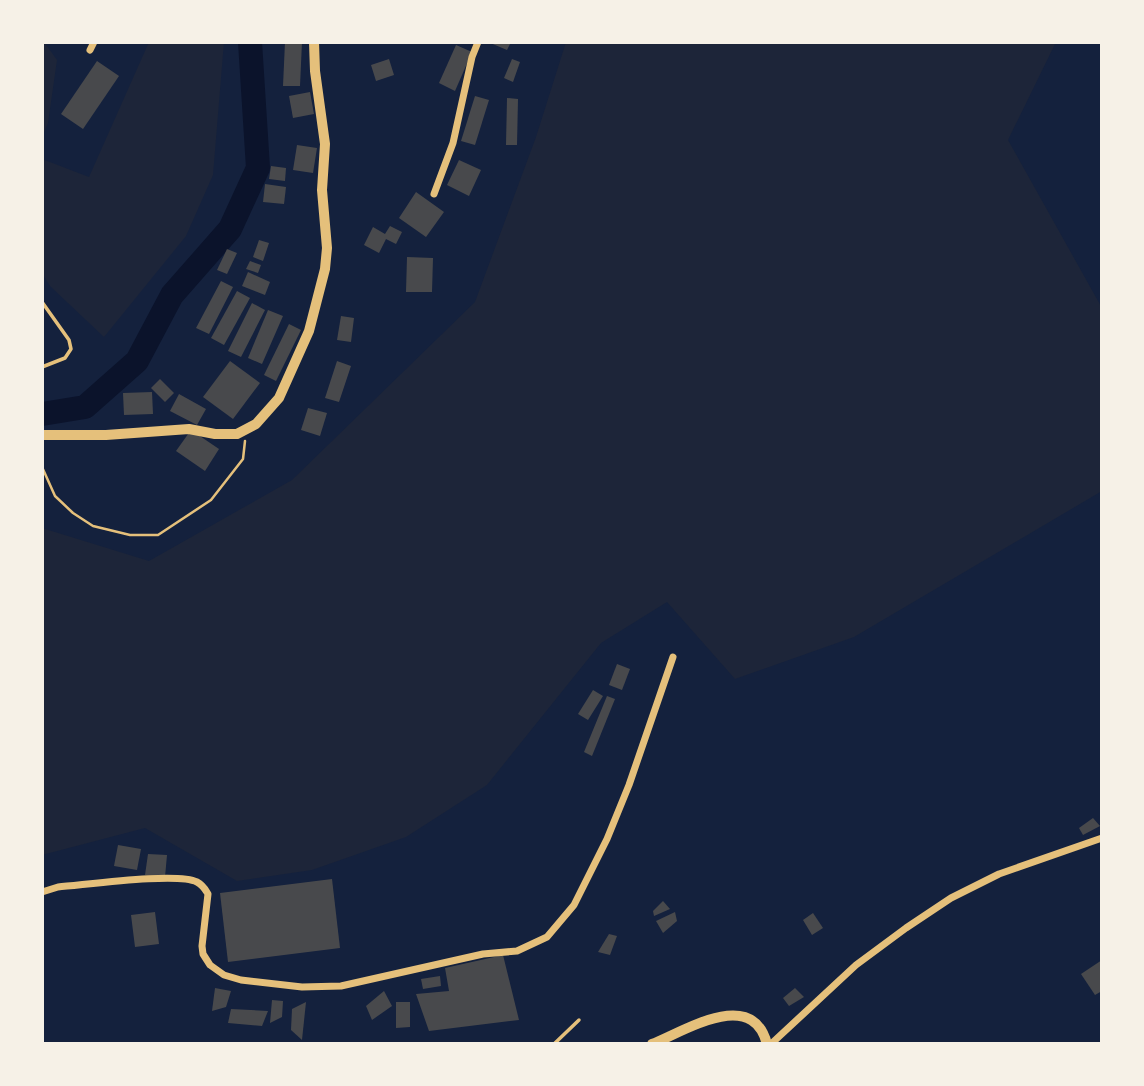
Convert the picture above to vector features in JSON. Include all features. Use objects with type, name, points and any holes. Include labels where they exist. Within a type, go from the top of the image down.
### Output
[{"type":"street","points":[[90,50],[94,42]]},
{"type":"street","points":[[42,435],[106,435],[189,429],[215,434],[237,434],[263,417],[286,386],[309,331],[325,269],[327,239],[322,190],[325,144],[315,71],[314,42]]},
{"type":"street","points":[[434,194],[453,143],[472,57],[478,42]]},
{"type":"street","points":[[42,892],[58,887],[174,878],[197,882],[208,894],[203,954],[210,965],[224,975],[241,980],[302,987],[341,986],[483,954],[517,950],[547,937],[574,905],[625,796],[673,657]]},
{"type":"street","points":[[652,1044],[697,1024],[728,1015],[752,1020],[759,1026],[769,1044],[856,965],[951,898],[999,874],[1102,838]]},
{"type":"lane","points":[[42,302],[69,340],[71,349],[65,358],[42,367]]},
{"type":"lane","points":[[554,1044],[579,1020]]},
{"type":"path","points":[[42,467],[55,496],[93,526],[130,535],[158,535],[211,500],[243,459],[246,445],[244,431]]},
{"type":"shaded area","points":[[42,42],[57,60],[48,123],[42,137]]},
{"type":"shaded area","points":[[149,42],[224,42],[213,175],[186,236],[104,337],[50,286],[42,273],[42,159],[89,177]]},
{"type":"shaded area","points":[[566,42],[1056,42],[1008,140],[1102,308],[1102,491],[854,637],[735,679],[667,602],[601,643],[487,785],[406,837],[312,870],[237,881],[145,828],[42,855],[42,528],[149,561],[292,480],[475,302],[536,137]]},
{"type":"building","points":[[285,42],[302,42],[300,86],[283,86]]},
{"type":"building","points":[[488,42],[511,42],[507,50]]},
{"type":"building","points":[[456,45],[472,52],[455,91],[439,83]]},
{"type":"building","points":[[389,59],[394,75],[376,81],[371,65]]},
{"type":"building","points":[[512,59],[520,62],[513,82],[504,78]]},
{"type":"building","points":[[97,61],[119,76],[83,129],[61,114]]},
{"type":"building","points":[[310,92],[314,114],[293,118],[289,96]]},
{"type":"building","points":[[475,96],[489,100],[475,145],[461,141]]},
{"type":"building","points":[[507,98],[518,99],[517,145],[506,145]]},
{"type":"building","points":[[297,145],[317,148],[313,173],[293,170]]},
{"type":"building","points":[[459,160],[481,170],[469,196],[447,185]]},
{"type":"building","points":[[271,166],[286,168],[285,181],[269,179]]},
{"type":"building","points":[[265,184],[286,187],[284,204],[263,202]]},
{"type":"building","points":[[416,192],[444,212],[426,237],[399,218]]},
{"type":"building","points":[[390,226],[402,232],[396,244],[386,239],[379,253],[364,245],[373,227],[385,234]]},
{"type":"building","points":[[259,240],[269,243],[263,261],[253,257]]},
{"type":"building","points":[[227,249],[237,253],[227,274],[217,270]]},
{"type":"building","points":[[407,257],[433,258],[432,292],[406,292]]},
{"type":"building","points":[[250,261],[261,265],[258,273],[246,269]]},
{"type":"building","points":[[248,272],[270,282],[265,295],[242,286]]},
{"type":"building","points":[[221,281],[233,287],[209,334],[196,328]]},
{"type":"building","points":[[237,291],[250,298],[224,345],[211,338]]},
{"type":"building","points":[[252,303],[265,310],[241,357],[228,351]]},
{"type":"building","points":[[268,310],[283,316],[262,364],[248,358]]},
{"type":"building","points":[[341,316],[354,318],[351,342],[337,340]]},
{"type":"building","points":[[289,324],[301,330],[276,381],[264,375]]},
{"type":"building","points":[[230,361],[260,383],[233,419],[203,397]]},
{"type":"building","points":[[337,361],[351,366],[339,402],[325,398]]},
{"type":"building","points":[[160,379],[174,393],[165,402],[151,388]]},
{"type":"building","points":[[152,392],[153,414],[124,415],[123,393]]},
{"type":"building","points":[[179,394],[206,409],[197,425],[170,411]]},
{"type":"building","points":[[308,408],[327,413],[320,436],[301,430]]},
{"type":"building","points":[[191,430],[219,449],[205,471],[176,451]]},
{"type":"building","points":[[617,664],[630,669],[622,690],[609,685]]},
{"type":"building","points":[[593,690],[603,696],[588,720],[578,714]]},
{"type":"building","points":[[607,696],[615,699],[592,756],[584,752]]},
{"type":"building","points":[[1093,818],[1100,826],[1083,835],[1079,828]]},
{"type":"building","points":[[118,845],[141,849],[137,870],[114,866]]},
{"type":"building","points":[[148,854],[167,855],[165,877],[145,875]]},
{"type":"building","points":[[332,879],[340,948],[228,962],[220,893]]},
{"type":"building","points":[[663,901],[670,909],[654,916],[653,911]]},
{"type":"building","points":[[155,912],[159,944],[135,947],[131,915]]},
{"type":"building","points":[[675,912],[677,921],[663,933],[656,921]]},
{"type":"building","points":[[813,913],[823,928],[812,935],[803,920]]},
{"type":"building","points":[[609,934],[617,936],[610,955],[598,952]]},
{"type":"building","points":[[503,955],[519,1020],[429,1031],[416,994],[449,991],[445,968]]},
{"type":"building","points":[[1102,960],[1102,991],[1095,995],[1081,974]]},
{"type":"building","points":[[440,976],[441,986],[423,989],[421,979]]},
{"type":"building","points":[[215,988],[231,991],[226,1007],[212,1011]]},
{"type":"building","points":[[795,988],[804,997],[789,1006],[783,998]]},
{"type":"building","points":[[384,991],[392,1006],[372,1020],[366,1006]]},
{"type":"building","points":[[272,1000],[283,1001],[282,1017],[270,1023]]},
{"type":"building","points":[[306,1002],[302,1040],[291,1030],[292,1009]]},
{"type":"building","points":[[396,1002],[410,1002],[410,1027],[396,1028]]},
{"type":"building","points":[[231,1009],[268,1011],[262,1026],[228,1023]]},
{"type":"waterway","points":[[42,414],[85,407],[137,361],[172,295],[230,229],[258,168],[250,42]]}]
